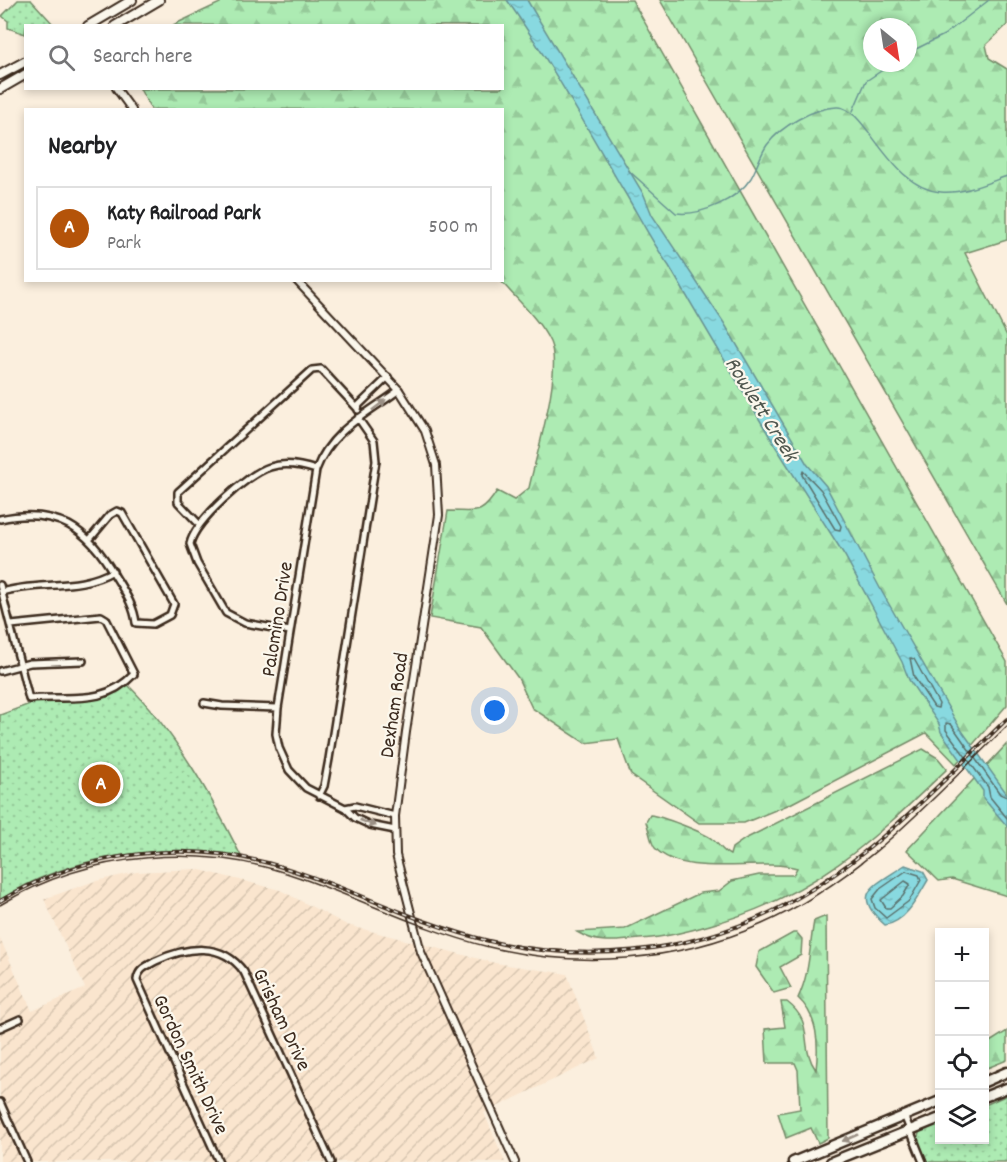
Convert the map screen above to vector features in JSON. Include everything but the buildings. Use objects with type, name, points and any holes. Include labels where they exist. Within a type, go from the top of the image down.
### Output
[{"type":"main road","points":[[91,24],[132,0]]},
{"type":"main road","points":[[118,24],[159,0]]},
{"type":"main road","points":[[0,75],[24,62]]},
{"type":"main road","points":[[0,88],[24,75]]},
{"type":"main road","points":[[989,1080],[1007,1072]]},
{"type":"main road","points":[[989,1095],[1007,1088]]},
{"type":"main road","points":[[793,1162],[935,1103]]},
{"type":"main road","points":[[831,1162],[935,1120]]},
{"type":"street","points":[[117,90],[131,108]]},
{"type":"street","name":"Dexham Road","points":[[298,282],[399,390],[429,440],[436,465],[440,501],[395,816],[398,869],[421,952],[515,1162]]},
{"type":"street","points":[[199,524],[178,502],[178,492],[312,370],[321,369],[358,409]]},
{"type":"street","points":[[319,796],[324,786],[329,759],[376,461],[374,441],[357,418],[358,409],[388,377]]},
{"type":"street","name":"Palomino Drive","points":[[395,830],[370,825],[355,818],[345,807],[319,796],[297,780],[284,762],[276,734],[278,708],[316,470],[331,442],[357,418],[369,413],[399,390]]},
{"type":"street","points":[[290,631],[245,623],[226,614],[190,549],[192,537],[199,524],[258,472],[281,465],[316,470]]},
{"type":"street","points":[[0,519],[28,515],[66,523],[90,538],[113,571],[132,606],[136,623],[153,624],[170,615],[174,604],[122,513],[117,512],[110,515],[90,538]]},
{"type":"street","points":[[1,592],[33,585],[91,582],[113,571]]},
{"type":"street","points":[[0,585],[29,699],[95,698],[128,681],[134,670],[106,620],[101,616],[11,625]]},
{"type":"street","points":[[0,671],[22,665],[83,661]]},
{"type":"street","points":[[204,703],[278,708]]},
{"type":"street","name":"Palomino Drive","points":[[345,807],[355,806],[395,816]]},
{"type":"street","name":"Grisham Drive","points":[[136,980],[142,969],[170,954],[187,949],[218,952],[237,963],[248,979],[331,1162]]},
{"type":"street","name":"Gordon Smith Drive","points":[[136,980],[219,1162]]},
{"type":"street","points":[[0,1028],[20,1019]]},
{"type":"street","points":[[0,1102],[27,1162]]},
{"type":"street","points":[[904,1116],[923,1162]]},
{"type":"shaded area","points":[[196,869],[280,890],[347,925],[495,963],[567,974],[599,1058],[484,1113],[505,1162],[0,1162],[0,938],[32,1011],[85,988],[44,899],[92,882],[136,872]]},
{"type":"green space","points":[[18,0],[31,0],[53,24],[24,24],[24,34],[8,28],[8,21],[2,16]]},
{"type":"green space","points":[[221,0],[632,0],[1007,662],[1007,705],[956,764],[926,733],[790,804],[744,823],[699,823],[631,775],[618,739],[585,743],[532,708],[518,678],[481,627],[430,618],[448,511],[477,511],[487,505],[497,491],[514,500],[529,488],[551,392],[553,355],[550,342],[534,318],[502,282],[504,282],[504,108],[150,108],[141,90],[504,90],[504,24],[175,24],[220,3]]},
{"type":"green space","points":[[660,0],[1007,0],[1007,25],[986,45],[989,58],[1007,69],[1007,240],[965,253],[1007,336],[1007,604]]},
{"type":"green space","points":[[128,685],[177,744],[241,856],[179,851],[116,856],[56,872],[27,884],[0,900],[0,715],[38,701],[98,699]]},
{"type":"green space","points":[[1007,744],[1007,896],[952,879],[939,881],[907,850]]},
{"type":"green space","points":[[923,749],[938,758],[947,769],[866,843],[839,864],[781,899],[701,928],[666,936],[607,941],[592,939],[577,932],[625,929],[700,893],[719,891],[732,881],[759,875],[793,875],[797,868],[684,863],[668,857],[655,848],[646,822],[650,815],[672,821],[707,836],[730,855],[732,848],[745,839]]},
{"type":"green space","points":[[826,916],[828,1138],[818,1143],[811,1128],[786,1138],[778,1113],[800,1109],[798,1070],[795,1063],[767,1063],[765,1029],[785,1027],[781,1002],[787,1002],[801,1018],[808,1052],[816,1070],[816,1031],[810,1013],[798,998],[807,970],[814,921]]},
{"type":"green space","points":[[797,933],[802,939],[801,955],[780,967],[791,988],[774,993],[756,967],[759,952]]},
{"type":"green space","points":[[1007,1031],[1007,1060],[989,1067],[989,1042]]},
{"type":"green space","points":[[1007,1095],[1007,1162],[927,1162],[917,1140],[920,1130],[935,1124],[935,1144],[989,1144],[989,1103]]},
{"type":"water","name":"Rowlett Creek","points":[[507,0],[527,0],[644,195],[652,215],[724,323],[807,464],[826,486],[882,592],[960,728],[1007,794],[1007,826],[983,798],[983,791],[941,732],[939,724],[909,680],[902,662],[845,556],[774,444],[552,69]]},
{"type":"water","points":[[905,865],[923,871],[928,880],[916,901],[905,914],[885,925],[874,914],[867,897],[876,885]]},
{"type":"waterway","points":[[917,48],[944,35],[989,0]]},
{"type":"waterway","points":[[853,111],[866,81],[880,72]]},
{"type":"waterway","points":[[628,170],[676,213],[707,209],[728,200],[745,186],[767,145],[780,131],[808,114],[837,107],[848,110],[858,119],[893,163],[907,177],[923,187],[941,192],[958,191],[1007,176]]},
{"type":"tram line","points":[[0,905],[35,887],[71,873],[109,863],[186,856],[225,859],[301,878],[441,933],[489,947],[558,958],[627,958],[662,954],[696,947],[762,924],[798,906],[831,885],[893,837],[1007,726]]},
{"type":"railway","points":[[0,901],[67,870],[102,860],[139,854],[212,853],[285,868],[411,916],[489,941],[560,952],[597,953],[633,951],[668,945],[738,926],[771,912],[805,894],[837,873],[925,799],[1007,719]]},
{"type":"place","name":"Katy Railroad Park","points":[[101,784]]}]
